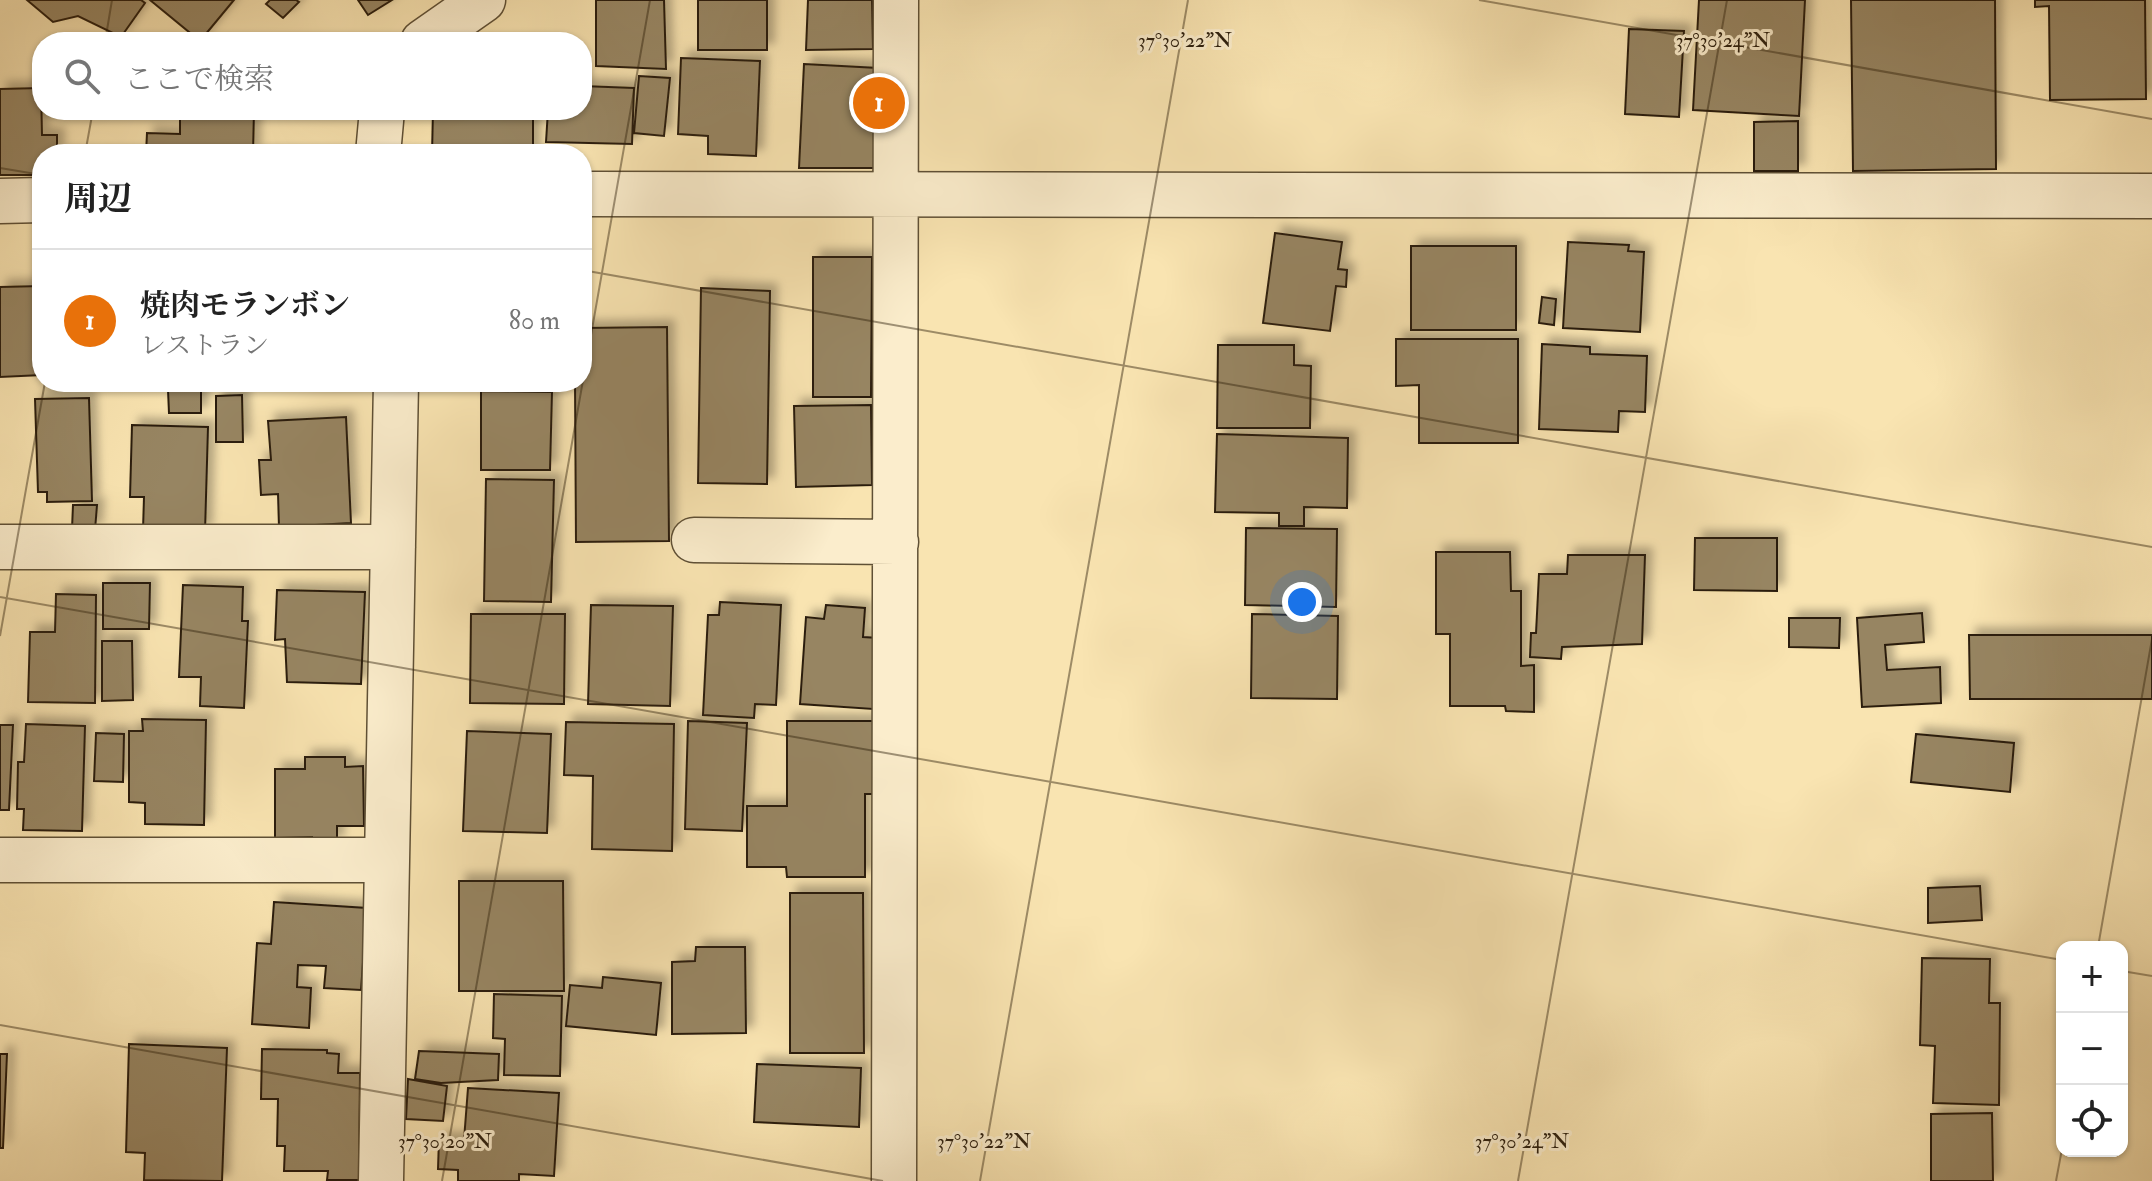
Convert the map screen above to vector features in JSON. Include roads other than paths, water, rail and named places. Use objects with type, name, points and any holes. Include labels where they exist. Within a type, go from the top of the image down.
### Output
[{"type":"street","points":[[437,32],[483,0]]},
{"type":"street","points":[[894,1181],[896,0]]},
{"type":"street","points":[[379,144],[381,120]]},
{"type":"street","points":[[592,194],[2152,196]]},
{"type":"street","points":[[0,201],[32,200]]},
{"type":"street","points":[[381,1181],[396,392]]},
{"type":"street","points":[[694,540],[896,542]]},
{"type":"street","points":[[0,547],[393,547]]},
{"type":"street","points":[[0,860],[387,860]]},
{"type":"place","name":"焼肉モランボン","points":[[879,103]]}]
